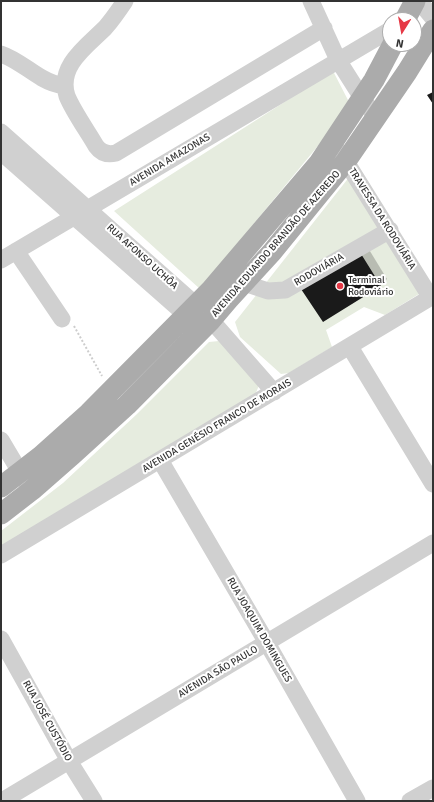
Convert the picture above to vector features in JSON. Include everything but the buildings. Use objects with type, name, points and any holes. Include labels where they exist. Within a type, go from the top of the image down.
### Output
[{"type":"main road","points":[[409,12],[415,1]]},
{"type":"main road","name":"AVENIDA EDUARDO BRANDÃO DE AZEREDO","points":[[7,479],[62,438],[111,392],[199,317],[244,283],[346,162],[407,72],[433,30]]},
{"type":"main road","name":"AVENIDA EDUARDO BRANDÃO DE AZEREDO","points":[[1,514],[25,496],[127,405],[199,317],[224,275],[314,169],[334,142],[374,80],[388,52]]},
{"type":"street","points":[[125,1],[105,28],[78,54],[66,74],[65,86],[69,100],[96,146],[102,152],[112,154],[324,28]]},
{"type":"street","points":[[311,1],[338,60],[376,117]]},
{"type":"street","points":[[418,1],[433,18]]},
{"type":"street","name":"AVENIDA AMAZONAS","points":[[1,260],[382,35]]},
{"type":"street","points":[[1,54],[13,59],[54,84],[65,86]]},
{"type":"street","name":"RUA AFONSO UCHÔA","points":[[1,132],[81,212],[199,317],[274,392]]},
{"type":"street","name":"TRAVESSA DA RODOVIÁRIA","points":[[334,142],[432,297]]},
{"type":"street","name":"RUA AFONSO UCHÔA","points":[[1,152],[81,212]]},
{"type":"street","name":"RODOVIÁRIA","points":[[244,283],[268,291],[285,290],[390,230]]},
{"type":"street","points":[[16,251],[62,320]]},
{"type":"street","name":"AVENIDA GENÉSIO FRANCO DE MORAIS","points":[[1,555],[432,297]]},
{"type":"street","points":[[350,347],[433,484]]},
{"type":"street","points":[[1,440],[7,479],[25,496]]},
{"type":"street","name":"RUA JOAQUIM DOMINGUES","points":[[160,460],[357,801]]},
{"type":"street","name":"AVENIDA SÃO PAULO","points":[[2,801],[433,543]]},
{"type":"street","name":"RUA JOSÉ CUSTÓDIO","points":[[1,640],[69,761],[94,801]]},
{"type":"street","points":[[410,801],[433,788]]},
{"type":"path","points":[[62,320],[75,327],[111,392]]},
{"type":"shaded area","points":[[333,71],[349,102],[331,130],[200,289],[114,211]]},
{"type":"shaded area","points":[[350,176],[419,294],[385,315],[364,307],[326,330],[332,347],[289,373],[281,374],[240,337],[235,322]]},
{"type":"shaded area","points":[[219,341],[260,383],[255,395],[1,546],[1,531],[63,483],[137,414],[209,342]]},
{"type":"place","name":"Terminal Rodoviário","points":[[340,286]]}]
